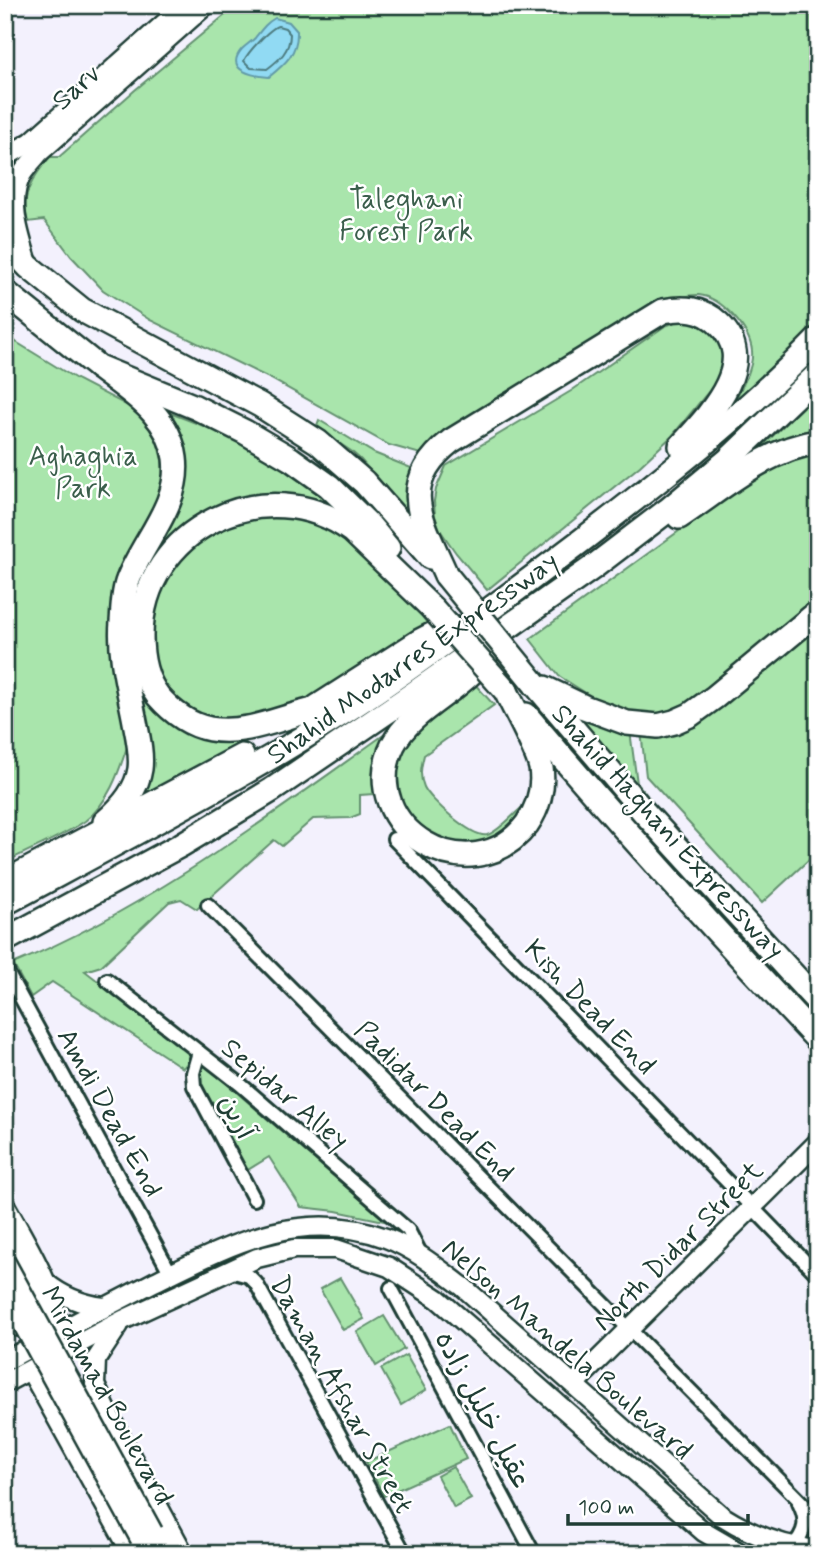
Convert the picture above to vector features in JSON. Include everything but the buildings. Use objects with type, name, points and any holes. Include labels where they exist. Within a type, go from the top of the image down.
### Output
[{"type":"highway","points":[[5,242],[29,267],[82,310],[260,405],[318,442],[364,482],[446,575]]},
{"type":"highway","points":[[5,292],[145,403],[158,416],[172,443],[175,459],[175,474],[163,516],[127,582],[121,645],[138,739],[138,778],[127,798],[111,817],[68,849]]},
{"type":"highway","points":[[446,575],[424,526],[418,499],[423,473],[429,461],[451,441],[663,311],[689,308],[703,312],[724,329],[732,341],[736,365],[731,378],[721,396],[696,428],[627,506]]},
{"type":"highway","name":"Shahid Modarres Expressway","points":[[5,903],[204,796],[354,705],[433,652],[627,506],[740,411],[818,339]]},
{"type":"highway","points":[[98,367],[195,407],[291,458],[329,486],[369,525],[433,609]]},
{"type":"highway","name":"Shahid Modarres Expressway","points":[[5,940],[181,845],[271,790],[381,717],[592,568],[668,510],[728,460],[818,374]]},
{"type":"highway","points":[[592,568],[646,540],[761,462],[783,450],[818,442]]},
{"type":"highway","points":[[354,705],[311,710],[253,727],[212,729],[178,716],[154,690],[142,660],[144,603],[164,562],[189,535],[230,512],[279,505],[316,511],[352,531],[433,609]]},
{"type":"highway","name":"Shahid Haghani Expressway","points":[[446,575],[644,812],[818,1002]]},
{"type":"highway","points":[[5,882],[254,750],[311,710],[420,641],[508,596]]},
{"type":"highway","name":"Shahid Haghani Expressway","points":[[433,609],[605,808],[818,1040]]},
{"type":"highway","points":[[535,684],[627,723],[658,726],[674,722],[690,715],[715,697],[818,612]]},
{"type":"highway","points":[[506,691],[541,769],[537,807],[522,830],[501,846],[470,856],[456,856],[431,848],[403,824],[388,799],[386,772],[390,754],[405,728],[472,672],[508,627]]},
{"type":"highway","points":[[7,964],[224,834],[271,790]]},
{"type":"main road","points":[[5,157],[31,142],[185,5]]},
{"type":"main road","name":"Sarv","points":[[29,267],[17,223],[16,200],[21,176],[40,152],[206,5]]},
{"type":"main road","name":"North Didar Street","points":[[574,1384],[818,1142]]},
{"type":"main road","points":[[5,1205],[31,1251],[57,1319],[69,1336],[80,1343]]},
{"type":"main road","name":"Nelson Mandela Boulevard","points":[[5,1361],[104,1307],[251,1237],[296,1227],[327,1226],[373,1234],[421,1255],[462,1286],[722,1516],[764,1539],[792,1547],[818,1550]]},
{"type":"main road","points":[[5,1231],[23,1261],[44,1281],[72,1300],[85,1305],[104,1307]]},
{"type":"main road","name":"Nelson Mandela Boulevard","points":[[5,1383],[123,1320],[257,1258],[313,1248],[355,1254],[389,1267],[429,1292],[704,1532],[742,1554]]},
{"type":"main road","points":[[5,1264],[33,1287],[38,1297],[39,1314],[29,1326],[19,1328],[11,1325],[5,1317]]},
{"type":"main road","name":"Mirdamad Boulevard","points":[[5,1264],[143,1545]]},
{"type":"main road","name":"Mirdamad Boulevard","points":[[5,1292],[143,1545],[166,1554]]},
{"type":"main road","points":[[123,1320],[99,1352],[95,1366],[95,1385],[184,1554]]},
{"type":"main road","points":[[51,1358],[65,1328]]},
{"type":"main road","points":[[30,1370],[69,1439],[143,1545]]},
{"type":"main road","points":[[69,1439],[70,1424],[80,1413],[97,1412],[111,1419]]},
{"type":"street","name":"Kish Dead End","points":[[394,839],[818,1275]]},
{"type":"street","name":"Padidar Dead End","points":[[208,905],[818,1519]]},
{"type":"street","name":"Amdi Dead End","points":[[7,964],[172,1274]]},
{"type":"street","name":"Sepidar Alley","points":[[107,980],[199,1052],[408,1230],[421,1255]]},
{"type":"street","name":"آرین","points":[[199,1052],[193,1073],[194,1086],[254,1199]]},
{"type":"street","name":"Daman Afshar Street","points":[[228,1270],[249,1276],[256,1283],[405,1554]]},
{"type":"street","name":"عقیل خلیل زاده","points":[[391,1288],[534,1554]]},
{"type":"street","points":[[792,1547],[803,1532],[805,1523],[805,1516],[795,1496]]},
{"type":"green space","name":"Taleghani Forest Park","points":[[237,5],[818,5],[818,324],[790,355],[731,407],[751,366],[750,342],[740,324],[725,308],[708,297],[690,295],[663,305],[424,455],[389,445],[271,379],[150,320],[103,290],[71,256],[44,220],[28,222],[25,204],[27,195],[34,179],[50,157],[59,157]]},
{"type":"green space","points":[[687,318],[712,326],[727,347],[719,379],[672,436],[640,466],[487,590],[456,553],[440,530],[435,516],[436,489],[446,466],[571,391],[665,326]]},
{"type":"green space","name":"Aghaghia Park","points":[[5,332],[16,342],[78,380],[134,409],[157,441],[163,480],[158,499],[133,558],[127,747],[116,777],[100,806],[85,821],[8,861],[5,859]]},
{"type":"green space","points":[[818,392],[818,431],[753,455]]},
{"type":"green space","points":[[170,413],[232,437],[283,464],[350,516],[273,500],[162,557],[145,683],[225,741],[244,743],[130,807],[131,670],[136,593],[174,514],[180,438]]},
{"type":"green space","points":[[319,420],[374,453],[416,470],[422,532],[361,460],[316,428]]},
{"type":"green space","points":[[818,447],[818,600],[711,691],[685,708],[660,714],[639,714],[611,707],[559,676],[530,639],[770,465]]},
{"type":"green space","points":[[254,511],[335,525],[394,580],[430,627],[284,713],[217,724],[188,711],[159,683],[146,634],[155,595],[192,538]]},
{"type":"green space","points":[[818,623],[818,851],[762,903],[646,776],[641,731],[662,731]]},
{"type":"green space","points":[[471,680],[494,705],[424,755],[421,779],[424,787],[452,817],[480,834],[487,835],[496,831],[521,808],[525,812],[492,842],[447,848],[406,818],[393,778],[402,741]]},
{"type":"green space","points":[[566,704],[630,731],[637,783],[647,795],[646,801]]},
{"type":"green space","points":[[392,729],[383,813],[374,794],[360,795],[360,814],[350,818],[313,819],[282,846],[274,840],[197,909],[181,899],[169,902],[101,966],[85,971],[194,1055],[183,1068],[52,982],[31,997],[13,964],[64,941],[162,887],[255,826]]},
{"type":"green space","points":[[205,1065],[384,1221],[301,1207],[269,1157],[246,1171],[198,1084]]},
{"type":"green space","points":[[340,1278],[364,1319],[343,1330],[320,1289]]},
{"type":"green space","points":[[384,1316],[404,1349],[376,1366],[357,1332]]},
{"type":"green space","points":[[406,1355],[426,1390],[401,1405],[381,1369]]},
{"type":"green space","points":[[450,1424],[466,1459],[384,1496],[366,1462]]},
{"type":"green space","points":[[453,1467],[471,1499],[454,1508],[437,1476]]},
{"type":"water","points":[[275,18],[289,22],[297,31],[293,52],[269,77],[243,71],[236,63],[237,56]]}]
